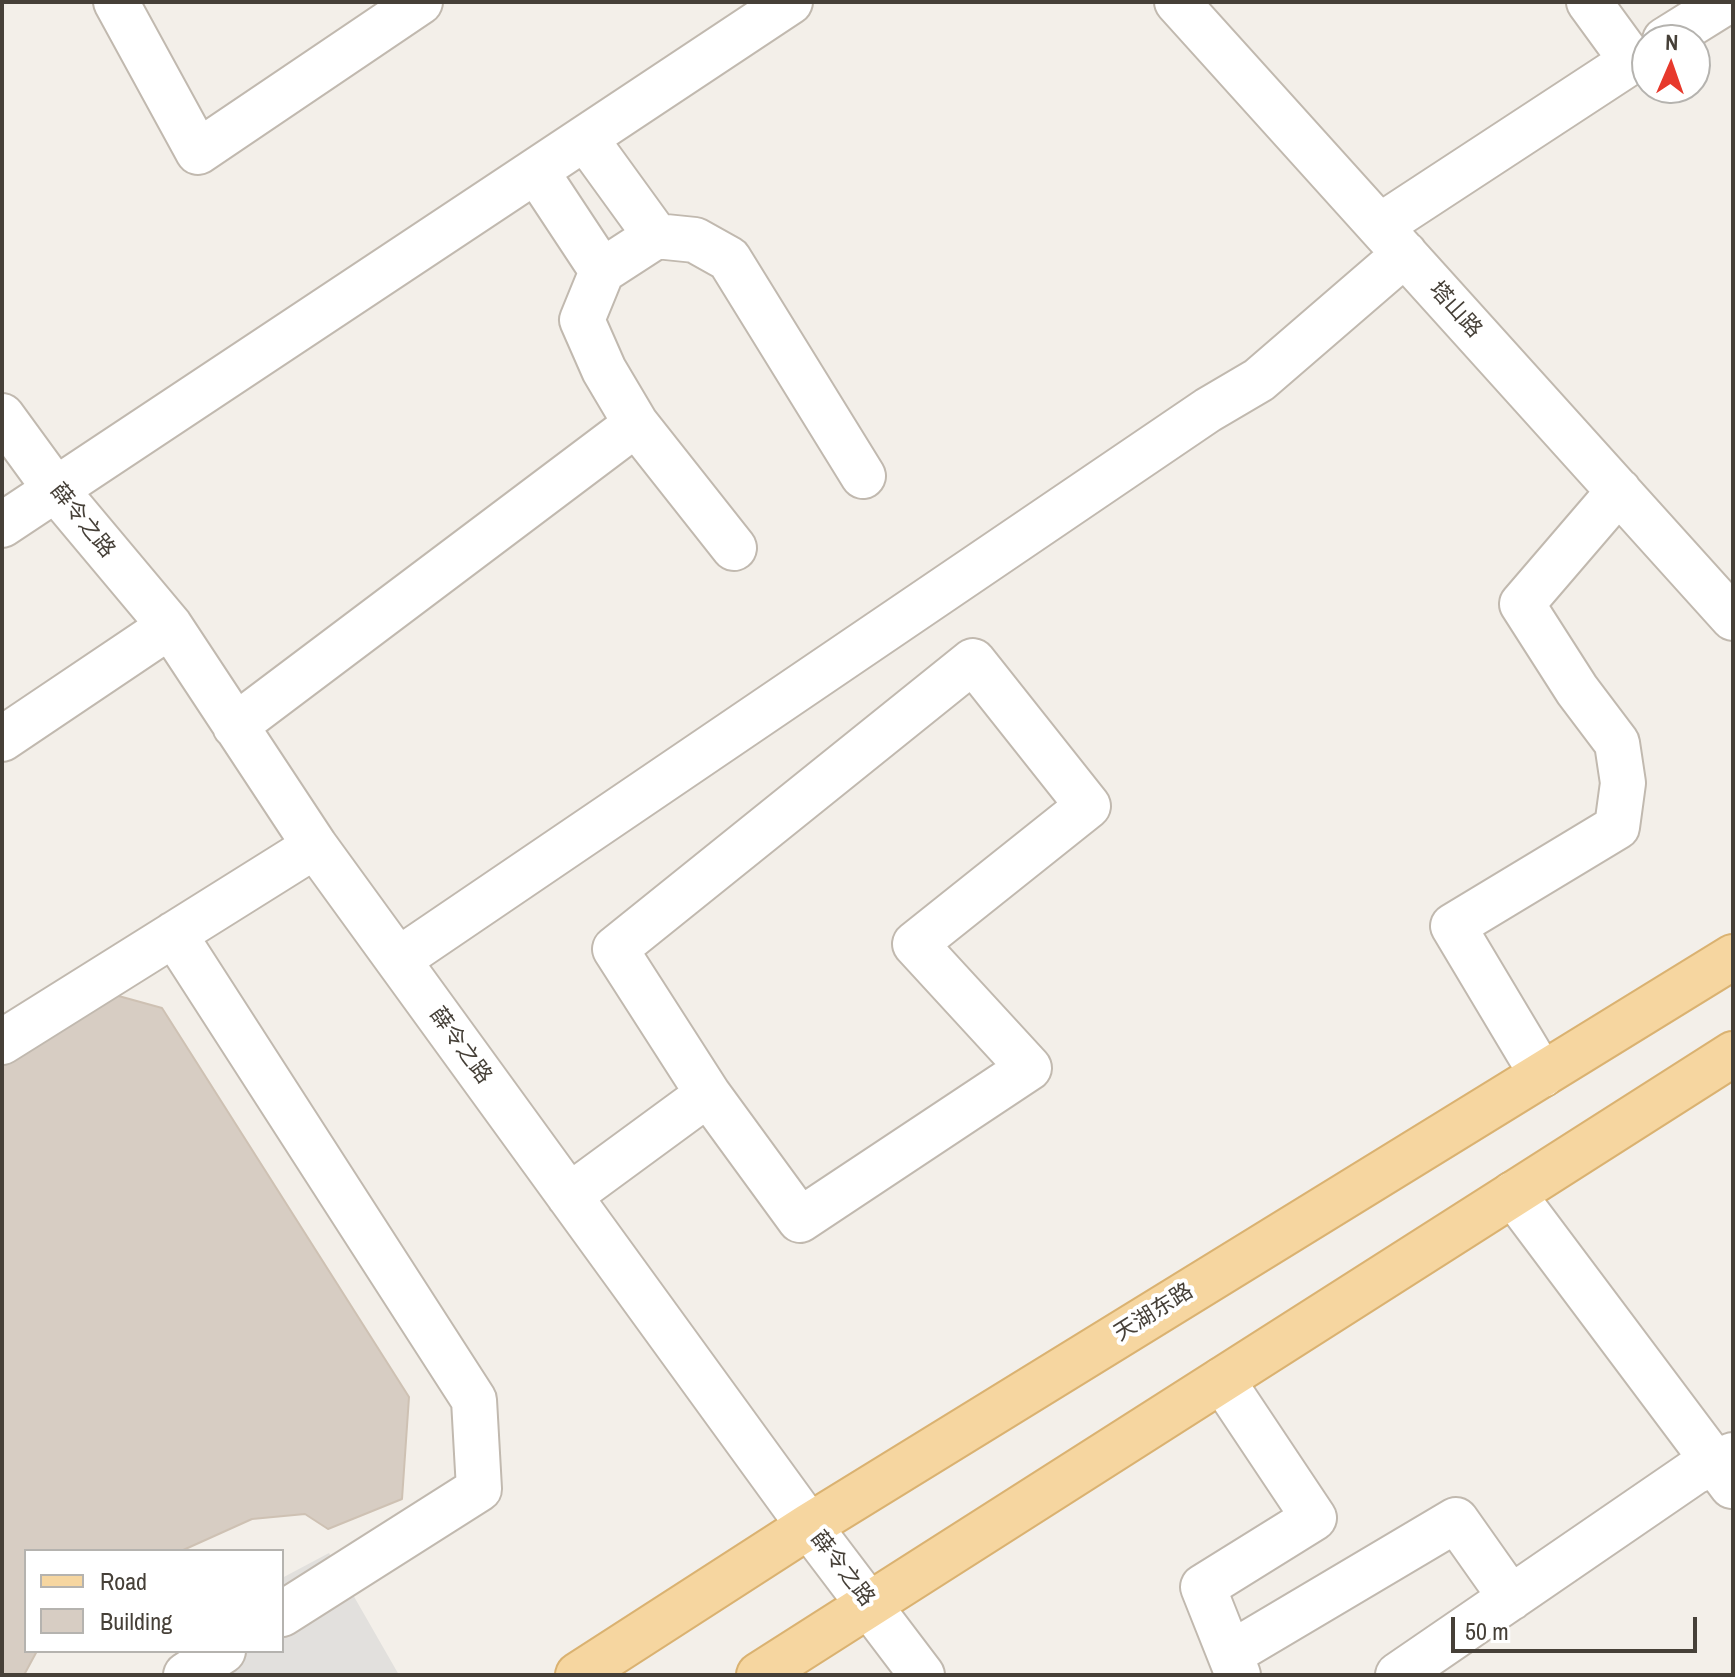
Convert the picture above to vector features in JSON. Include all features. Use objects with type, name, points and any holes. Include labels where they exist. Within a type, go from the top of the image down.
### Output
[{"type":"main road","name":"天湖东路","points":[[578,1675],[809,1526],[1733,957]]},
{"type":"main road","points":[[759,1675],[1733,1054]]},
{"type":"street","points":[[116,2],[198,152],[420,2]]},
{"type":"street","points":[[2,525],[790,2]]},
{"type":"street","name":"塔山路","points":[[1177,2],[1733,618]]},
{"type":"street","points":[[1589,2],[1631,37]]},
{"type":"street","points":[[1691,24],[1726,2]]},
{"type":"street","points":[[398,960],[1208,410],[1259,380],[1392,240],[1631,64]]},
{"type":"street","points":[[585,138],[656,236]]},
{"type":"street","points":[[536,171],[602,271]]},
{"type":"street","points":[[734,548],[636,424],[604,370],[582,320],[602,271],[656,236],[695,240],[729,259],[863,476]]},
{"type":"street","name":"薛令之路","points":[[2,416],[56,490],[170,626],[315,846],[809,1526],[922,1675]]},
{"type":"street","points":[[235,726],[636,424]]},
{"type":"street","points":[[1542,1075],[1453,926],[1617,827],[1623,783],[1617,743],[1577,690],[1522,604],[1619,491]]},
{"type":"street","points":[[2,739],[170,626]]},
{"type":"street","points":[[973,661],[1088,806],[915,944],[1029,1068],[800,1220],[708,1094],[615,949],[973,661]]},
{"type":"street","points":[[2,1042],[315,846]]},
{"type":"street","points":[[174,934],[474,1400],[479,1489],[284,1613]]},
{"type":"street","points":[[569,1196],[708,1094]]},
{"type":"street","points":[[1513,1194],[1727,1469]]},
{"type":"street","points":[[1222,1380],[1314,1518],[1203,1587],[1234,1665],[1456,1520],[1511,1598]]},
{"type":"street","points":[[1398,1675],[1694,1472],[1727,1469]]},
{"type":"shaded area","points":[[329,1553],[399,1675],[207,1675],[193,1653],[284,1653],[284,1577]]},
{"type":"building","points":[[115,995],[162,1008],[409,1397],[402,1499],[328,1529],[305,1514],[252,1519],[185,1549],[24,1549],[24,1653],[36,1653],[24,1675],[2,1675],[2,1064]]}]
